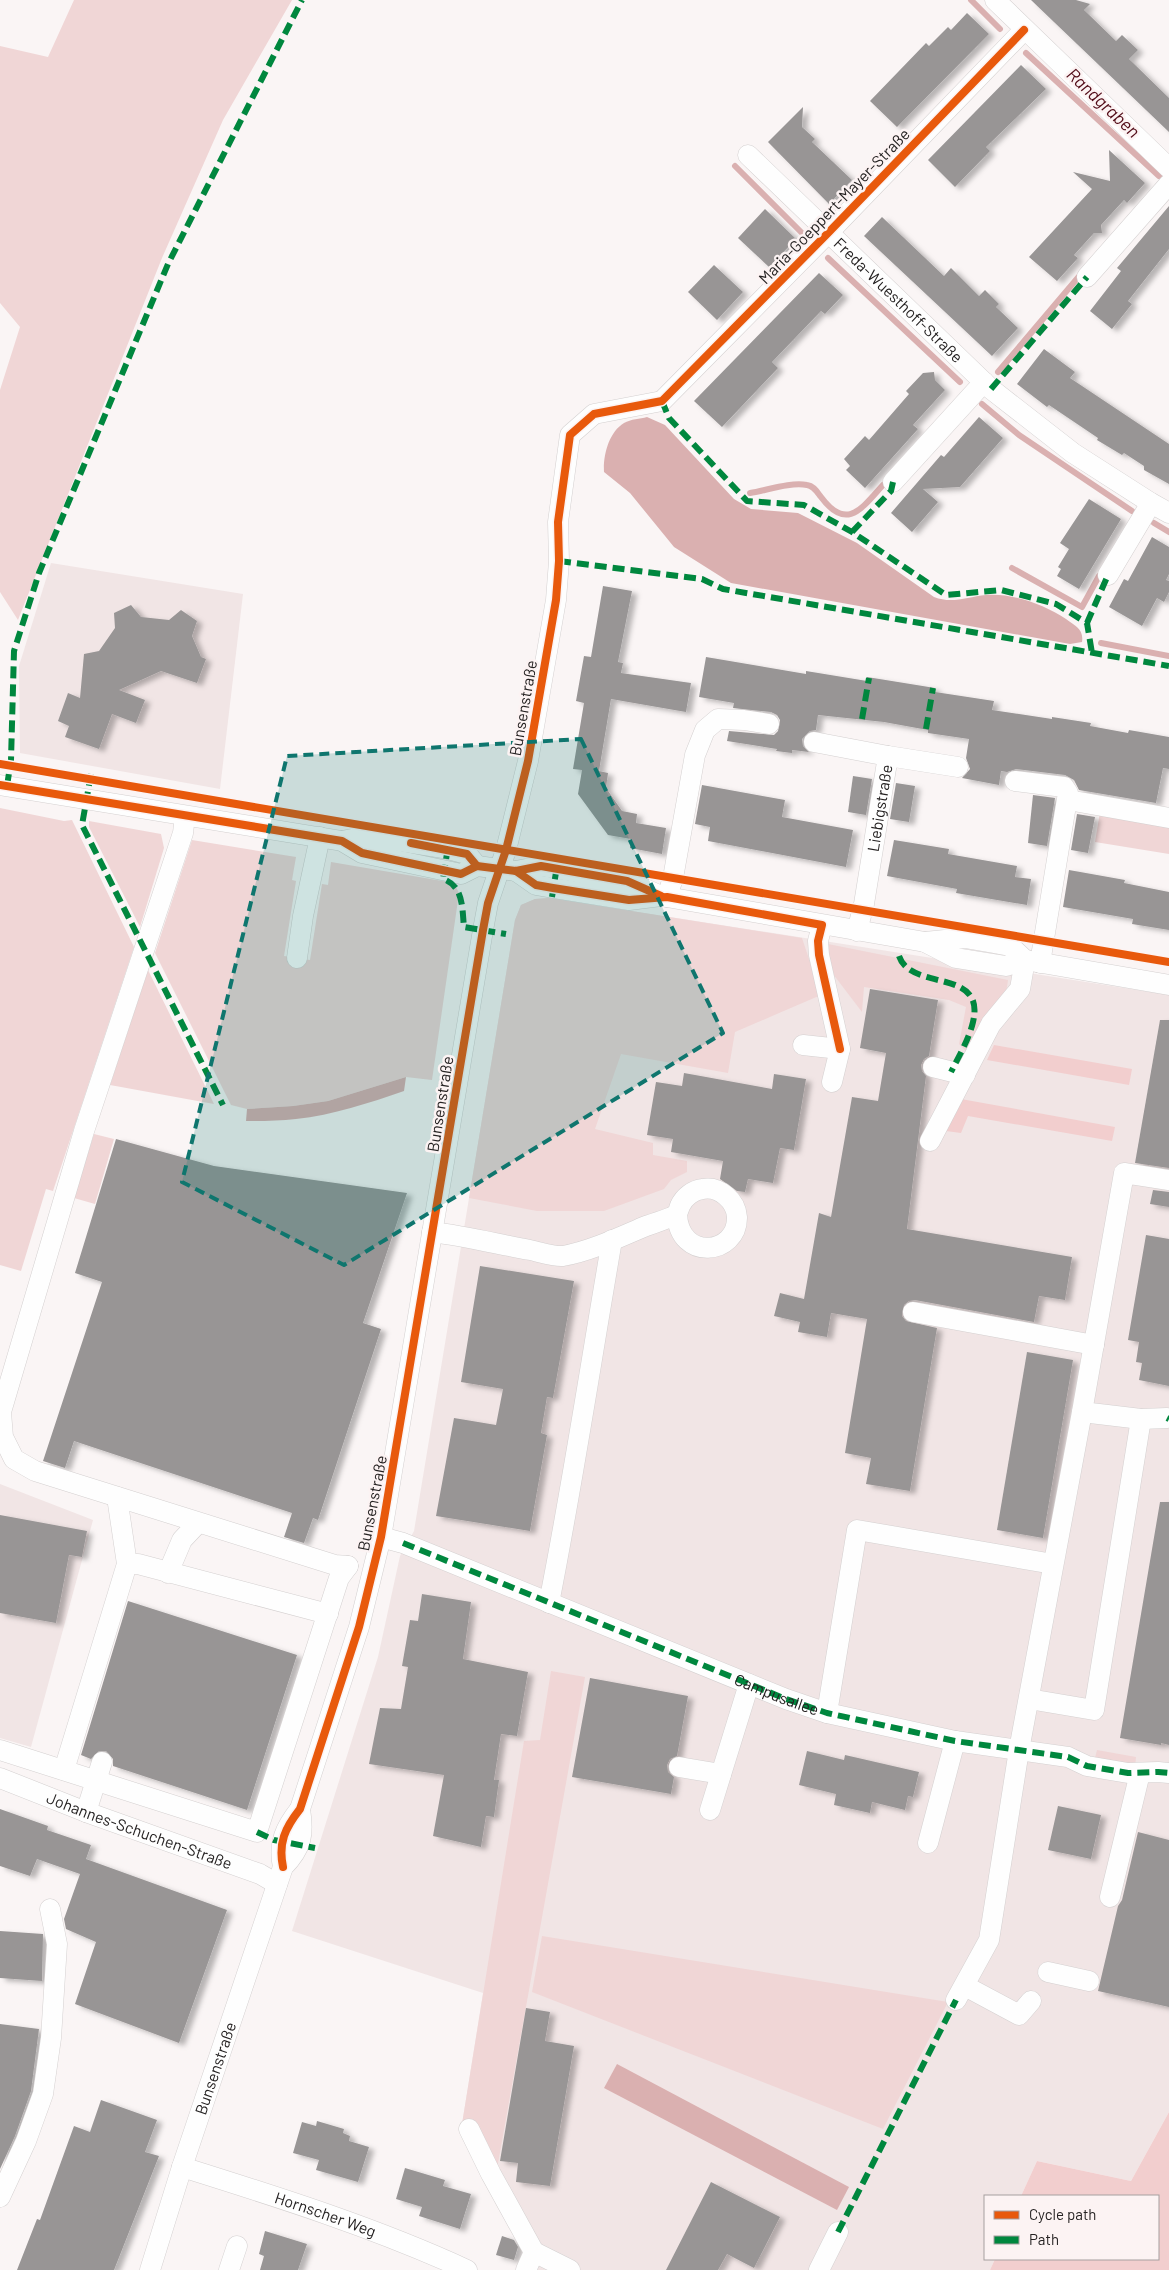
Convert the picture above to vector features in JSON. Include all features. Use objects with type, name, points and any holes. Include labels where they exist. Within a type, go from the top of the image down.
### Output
[{"type":"street","points":[[995,0],[1169,168]]},
{"type":"street","name":"Maria-Goeppert-Mayer-Straße","points":[[662,401],[1024,30]]},
{"type":"street","name":"Freda-Wuesthoff-Straße","points":[[748,155],[984,382],[1074,453],[1151,503],[1169,512]]},
{"type":"street","points":[[1087,277],[1169,184]]},
{"type":"street","points":[[893,482],[984,382]]},
{"type":"street","name":"Bunsenstraße","points":[[150,2270],[182,2167],[280,1875],[295,1855],[299,1844],[303,1828],[300,1809],[359,1627],[381,1537],[488,903],[508,871],[556,600],[559,560],[558,522],[570,435],[594,414],[662,401]]},
{"type":"street","points":[[1108,575],[1151,503]]},
{"type":"street","points":[[664,896],[673,878],[694,755],[705,730],[718,719],[744,720],[768,724]]},
{"type":"street","points":[[814,742],[888,756]]},
{"type":"street","name":"Liebigstraße","points":[[857,930],[864,904],[888,756],[958,767]]},
{"type":"street","points":[[930,1141],[991,1024],[1020,989],[1033,962],[1068,793],[1064,787],[1015,781]]},
{"type":"street","points":[[0,785],[342,841],[362,853],[461,874],[477,866],[508,871],[536,885],[553,888],[628,900],[664,896],[925,942],[956,958],[1006,966],[1033,962],[1169,985]]},
{"type":"street","points":[[1068,800],[1169,818]]},
{"type":"street","points":[[127,1564],[138,1564],[328,1614],[339,1578],[348,1566],[335,1565],[35,1471],[14,1460],[3,1437],[0,1412],[84,1131],[183,833],[185,816]]},
{"type":"street","points":[[297,958],[303,916],[320,838]]},
{"type":"street","points":[[822,925],[818,941],[819,955],[840,1049],[832,1082]]},
{"type":"street","points":[[803,1045],[840,1049]]},
{"type":"street","points":[[933,1067],[965,1075]]},
{"type":"street","points":[[1021,2013],[960,1993],[989,1940],[1020,1750],[1124,1173],[1169,1180]]},
{"type":"street","points":[[432,1232],[562,1256],[612,1240],[677,1214]]},
{"type":"street","points":[[549,1603],[566,1518],[612,1240]]},
{"type":"street","points":[[913,1312],[1094,1345]]},
{"type":"street","points":[[1082,1412],[1141,1419],[1167,1418]]},
{"type":"street","points":[[1029,1699],[1094,1710],[1141,1419]]},
{"type":"street","points":[[64,1770],[127,1564],[117,1497]]},
{"type":"street","points":[[168,1573],[182,1540],[198,1523]]},
{"type":"street","points":[[827,1713],[856,1530],[1054,1564]]},
{"type":"street","name":"Campusallee","points":[[381,1537],[404,1543],[748,1684],[827,1713],[955,1741],[1068,1757],[1087,1766],[1128,1773],[1169,1773]]},
{"type":"street","name":"Johannes-Schuchen-Straße","points":[[0,1750],[64,1770],[99,1771],[257,1832],[328,1614]]},
{"type":"street","points":[[710,1810],[748,1684]]},
{"type":"street","points":[[928,1843],[955,1741]]},
{"type":"street","points":[[679,1767],[721,1774]]},
{"type":"street","points":[[86,1812],[99,1771]]},
{"type":"street","points":[[1110,1897],[1140,1773]]},
{"type":"street","name":"Johannes-Schuchen-Straße","points":[[0,1778],[86,1812],[260,1874],[280,1875]]},
{"type":"street","points":[[0,2197],[26,2141],[43,2094],[51,2038],[57,1944],[50,1909]]},
{"type":"street","points":[[1048,1972],[1089,1981]]},
{"type":"street","points":[[469,2128],[491,2174],[534,2252],[570,2270]]},
{"type":"street","name":"Hornscher Weg","points":[[182,2167],[353,2224],[428,2252],[467,2270]]},
{"type":"street","points":[[819,2270],[838,2232]]},
{"type":"street","points":[[229,2270],[237,2246]]},
{"type":"street","points":[[526,2270],[534,2252]]},
{"type":"highlighted area","points":[[581,739],[723,1033],[344,1265],[182,1182],[287,756]]},
{"type":"shaded area","points":[[74,0],[292,0],[223,120],[162,258],[18,620],[0,592],[0,390],[20,327],[0,303],[0,46],[48,57]]},
{"type":"shaded area","points":[[647,417],[665,425],[734,499],[751,509],[798,513],[857,543],[934,597],[953,600],[997,595],[1018,598],[1038,605],[1076,626],[1082,634],[1082,642],[1070,644],[731,583],[674,547],[630,493],[604,472],[606,451],[614,432],[624,423]]},
{"type":"shaded area","points":[[51,563],[243,594],[220,789],[20,753],[19,666]]},
{"type":"shaded area","points":[[0,808],[64,821],[72,820],[134,947],[53,1191],[46,1189],[21,1271],[0,1265]]},
{"type":"shaded area","points":[[1100,812],[1169,824],[1169,854],[1095,842]]},
{"type":"shaded area","points":[[89,821],[161,834],[164,848],[140,927],[89,827]]},
{"type":"shaded area","points":[[192,840],[296,857],[292,880],[296,881],[284,956],[310,960],[322,884],[328,885],[331,862],[454,883],[459,893],[432,1080],[406,1077],[328,1101],[293,1106],[247,1109],[231,1105],[155,953]]},
{"type":"shaded area","points":[[549,898],[1169,995],[1169,2112],[1131,2181],[1037,2161],[1021,2195],[984,2195],[984,2260],[995,2260],[990,2270],[538,2270],[462,2124],[483,1993],[292,1931],[378,1657],[400,1556],[414,1531],[515,920],[521,905],[535,899]]},
{"type":"shaded area","points":[[549,898],[802,938],[821,995],[735,1032],[728,1073],[621,1054],[595,1129],[653,1143],[653,1155],[687,1161],[687,1172],[671,1180],[664,1189],[604,1211],[537,1211],[469,1198],[515,920],[521,905],[535,899]]},
{"type":"shaded area","points":[[828,944],[1008,980],[1005,1000],[966,1051],[959,1044],[966,1007],[949,1000],[864,987],[862,1012],[830,970]]},
{"type":"shaded area","points":[[148,970],[214,1104],[110,1085]]},
{"type":"shaded area","points":[[994,1045],[1132,1069],[1129,1085],[987,1060]]},
{"type":"shaded area","points":[[406,1077],[404,1091],[351,1108],[324,1115],[296,1119],[246,1121],[247,1109],[293,1106],[328,1101]]},
{"type":"shaded area","points":[[961,1099],[1115,1127],[1112,1141],[968,1116],[961,1133],[946,1131]]},
{"type":"shaded area","points":[[94,1134],[114,1139],[95,1204],[74,1198]]},
{"type":"shaded area","points":[[0,1484],[93,1520],[31,1747],[0,1738]]},
{"type":"shaded area","points":[[551,1671],[585,1677],[497,2169],[462,2124],[524,1741],[540,1740]]},
{"type":"shaded area","points":[[1097,1750],[1136,1757],[1135,1768],[1094,1762]]},
{"type":"shaded area","points":[[542,1936],[948,2002],[883,2129],[532,1992]]},
{"type":"shaded area","points":[[617,2064],[849,2187],[837,2210],[604,2088]]},
{"type":"shaded area","points":[[1169,2112],[1169,2270],[990,2270],[995,2260],[1159,2260],[1159,2195],[1021,2195],[1037,2161],[1131,2181]]},
{"type":"building","points":[[1031,0],[1076,0],[1090,4],[1084,10],[1116,41],[1122,35],[1138,50],[1129,59],[1169,98],[1169,132]]},
{"type":"building","points":[[967,13],[989,34],[897,127],[870,101],[926,43],[929,46],[948,27],[951,30]]},
{"type":"building","points":[[1021,65],[1046,89],[986,147],[990,151],[955,187],[928,160]]},
{"type":"building","points":[[803,107],[802,127],[815,139],[812,142],[852,180],[829,204],[768,142]]},
{"type":"building","points":[[1109,150],[1145,183],[1127,203],[1124,200],[1101,225],[1102,233],[1094,233],[1074,255],[1078,258],[1057,281],[1029,257],[1092,189],[1073,172],[1110,181]]},
{"type":"building","points":[[1169,206],[1169,249],[1128,301],[1132,304],[1112,329],[1090,311],[1121,271],[1117,268]]},
{"type":"building","points":[[765,209],[796,239],[769,267],[738,238]]},
{"type":"building","points":[[882,217],[944,276],[951,268],[979,296],[985,290],[999,304],[996,307],[1018,328],[992,356],[864,236]]},
{"type":"building","points":[[714,265],[743,292],[717,320],[688,292]]},
{"type":"building","points":[[819,273],[843,295],[825,314],[821,311],[772,362],[778,368],[722,427],[694,401]]},
{"type":"building","points":[[1044,349],[1075,372],[1070,378],[1169,444],[1169,484],[1144,470],[1144,466],[1124,453],[1122,455],[1097,440],[1098,438],[1049,405],[1047,407],[1017,384]]},
{"type":"building","points":[[934,372],[935,380],[945,390],[913,425],[918,429],[865,488],[846,470],[850,466],[844,459],[865,436],[869,440],[909,394],[906,391],[923,373]]},
{"type":"building","points":[[979,417],[1003,438],[960,487],[923,489],[938,502],[912,532],[891,513],[941,455],[944,457]]},
{"type":"building","points":[[1089,499],[1121,519],[1079,589],[1057,576],[1061,569],[1058,567],[1069,549],[1060,543]]},
{"type":"building","points":[[1152,537],[1169,547],[1169,574],[1166,580],[1169,581],[1169,592],[1164,602],[1157,598],[1142,626],[1109,607],[1124,579],[1128,581]]},
{"type":"building","points":[[603,586],[632,591],[618,662],[623,663],[621,673],[691,683],[686,712],[611,699],[599,771],[608,773],[606,788],[622,811],[637,814],[636,823],[666,828],[662,854],[630,848],[631,839],[608,835],[578,794],[582,770],[573,769],[584,703],[576,701],[584,656],[591,657]]},
{"type":"building","points":[[131,605],[141,617],[169,620],[181,610],[197,621],[192,636],[201,657],[206,659],[197,683],[161,671],[119,690],[145,700],[136,723],[112,714],[99,749],[65,737],[69,726],[58,721],[68,693],[80,698],[84,654],[99,651],[115,628],[114,613]]},
{"type":"building","points":[[706,657],[806,674],[806,671],[867,681],[867,677],[935,688],[935,692],[994,701],[992,710],[1091,723],[1090,726],[1128,733],[1129,730],[1169,737],[1169,769],[1163,768],[1156,803],[1079,790],[1074,780],[1065,775],[1016,769],[1007,772],[1001,771],[999,785],[962,778],[970,769],[966,758],[969,739],[928,733],[928,730],[884,722],[818,715],[816,730],[810,731],[802,739],[803,746],[809,752],[792,750],[792,753],[776,751],[777,749],[727,741],[729,731],[774,735],[778,731],[780,720],[777,715],[771,712],[733,708],[734,703],[699,697]]},
{"type":"building","points":[[853,776],[872,779],[866,815],[848,812]]},
{"type":"building","points":[[896,783],[915,786],[909,822],[890,819]]},
{"type":"building","points":[[702,785],[785,800],[782,817],[853,830],[846,867],[708,841],[710,827],[695,824]]},
{"type":"building","points":[[1033,795],[1055,798],[1047,846],[1028,843]]},
{"type":"building","points":[[1077,814],[1095,817],[1088,853],[1071,850]]},
{"type":"building","points":[[894,840],[949,849],[948,854],[1017,866],[1015,877],[1031,879],[1027,905],[956,893],[957,889],[887,876]]},
{"type":"building","points":[[1069,870],[1125,880],[1124,883],[1169,892],[1169,930],[1132,924],[1133,919],[1063,907]]},
{"type":"building","points":[[870,989],[938,1000],[929,1056],[924,1059],[921,1065],[922,1071],[926,1076],[907,1229],[1072,1257],[1065,1300],[1039,1296],[1034,1322],[915,1300],[909,1301],[904,1305],[902,1316],[906,1321],[937,1328],[910,1491],[866,1484],[871,1458],[845,1453],[867,1319],[831,1313],[827,1337],[798,1332],[800,1322],[774,1316],[780,1293],[804,1299],[819,1213],[831,1217],[852,1097],[878,1101],[886,1053],[860,1048]]},
{"type":"building","points":[[1160,1020],[1169,1020],[1169,1168],[1135,1163]]},
{"type":"building","points":[[684,1073],[772,1089],[774,1074],[806,1079],[794,1150],[780,1148],[773,1183],[748,1179],[745,1192],[737,1191],[720,1179],[723,1161],[671,1152],[673,1139],[647,1135],[656,1082],[682,1086]]},
{"type":"building","points":[[116,1139],[214,1166],[407,1193],[363,1323],[381,1329],[318,1520],[313,1518],[304,1543],[284,1537],[292,1513],[74,1441],[65,1468],[43,1461],[102,1282],[75,1273]]},
{"type":"building","points":[[1153,1190],[1169,1192],[1169,1207],[1150,1204]]},
{"type":"building","points":[[1146,1235],[1169,1239],[1169,1386],[1139,1380],[1142,1363],[1136,1362],[1139,1342],[1128,1340]]},
{"type":"building","points":[[480,1266],[574,1281],[553,1398],[547,1397],[541,1433],[547,1435],[530,1531],[436,1516],[454,1418],[496,1425],[503,1389],[461,1382]]},
{"type":"building","points":[[1027,1352],[1073,1360],[1043,1538],[997,1530]]},
{"type":"building","points":[[1160,1502],[1169,1502],[1169,1745],[1120,1738]]},
{"type":"building","points":[[0,1515],[87,1531],[82,1557],[69,1555],[56,1623],[0,1613]]},
{"type":"building","points":[[422,1594],[471,1602],[463,1659],[528,1672],[517,1736],[501,1734],[494,1780],[499,1780],[494,1817],[486,1816],[481,1847],[433,1836],[444,1775],[369,1764],[380,1708],[401,1709],[408,1667],[402,1666],[410,1620],[418,1621]]},
{"type":"building","points":[[128,1601],[297,1655],[247,1810],[113,1766],[113,1759],[106,1751],[99,1751],[91,1759],[81,1755]]},
{"type":"building","points":[[590,1678],[688,1696],[677,1756],[670,1759],[667,1765],[668,1772],[674,1777],[671,1794],[572,1777]]},
{"type":"building","points":[[807,1751],[844,1760],[845,1755],[919,1772],[913,1797],[908,1796],[905,1810],[872,1802],[870,1813],[834,1805],[836,1794],[799,1785]]},
{"type":"building","points":[[1058,1806],[1101,1815],[1091,1859],[1048,1850]]},
{"type":"building","points":[[0,1809],[48,1826],[47,1830],[91,1845],[86,1859],[227,1910],[179,2043],[75,2004],[96,1942],[66,1929],[64,1919],[80,1874],[37,1859],[30,1876],[0,1866]]},
{"type":"building","points":[[1138,1832],[1169,1840],[1169,2007],[1098,1991]]},
{"type":"building","points":[[0,1931],[43,1934],[42,1981],[0,1978]]},
{"type":"building","points":[[526,2008],[550,2012],[545,2041],[574,2046],[550,2186],[516,2182],[518,2163],[500,2161]]},
{"type":"building","points":[[0,2024],[39,2029],[31,2091],[15,2136],[0,2169]]},
{"type":"building","points":[[101,2100],[157,2120],[145,2152],[159,2156],[114,2270],[17,2270],[37,2219],[40,2220],[74,2126],[90,2132]]},
{"type":"building","points":[[317,2121],[344,2129],[343,2133],[350,2136],[349,2141],[369,2147],[358,2182],[316,2170],[319,2160],[293,2153],[302,2122],[316,2126]]},
{"type":"building","points":[[405,2168],[445,2180],[443,2186],[471,2194],[460,2229],[419,2216],[422,2207],[396,2199]]},
{"type":"building","points":[[711,2182],[780,2217],[754,2268],[727,2254],[718,2270],[666,2270]]},
{"type":"building","points":[[265,2231],[307,2244],[298,2270],[260,2270],[264,2256],[259,2254]]},
{"type":"building","points":[[502,2236],[514,2240],[518,2247],[514,2260],[496,2255]]},
{"type":"waterway","name":"Randgraben","points":[[971,0],[1000,29]]},
{"type":"waterway","name":"Randgraben","points":[[1026,53],[1159,176]]},
{"type":"waterway","points":[[735,166],[803,234]]},
{"type":"waterway","points":[[828,258],[960,382]]},
{"type":"waterway","name":"Randgraben","points":[[998,372],[1081,274]]},
{"type":"waterway","points":[[982,404],[1019,435],[1132,511]]},
{"type":"waterway","points":[[750,493],[786,485],[807,485],[812,487],[830,507],[839,513],[847,515],[861,508],[883,485]]},
{"type":"waterway","points":[[1154,523],[1169,532]]},
{"type":"waterway","points":[[1012,568],[1082,607],[1099,576]]},
{"type":"waterway","points":[[1101,643],[1169,656]]},
{"type":"marked path","points":[[7,786],[11,760],[14,651],[39,573],[168,264],[302,0]]},
{"type":"marked path","points":[[991,389],[1087,277]]},
{"type":"marked path","points":[[662,401],[669,418],[747,501],[804,505],[852,532],[946,595],[1001,590],[1056,604],[1087,623],[1092,653]]},
{"type":"marked path","points":[[852,532],[891,491],[893,482]]},
{"type":"marked path","points":[[559,561],[702,579],[723,589],[1169,666]]},
{"type":"marked path","points":[[1087,623],[1108,575]]},
{"type":"marked path","points":[[862,719],[869,678]]},
{"type":"marked path","points":[[926,729],[933,688]]},
{"type":"marked path","points":[[91,774],[82,825],[223,1105]]},
{"type":"marked path","points":[[448,847],[443,879],[455,887],[461,899],[464,927],[506,934]]},
{"type":"marked path","points":[[552,897],[557,866]]},
{"type":"marked path","points":[[899,956],[906,967],[917,974],[958,986],[969,994],[974,1005],[971,1028],[951,1072]]},
{"type":"marked path","points":[[403,1543],[786,1699],[827,1713],[955,1741],[1068,1757],[1087,1766],[1128,1773],[1169,1773]]},
{"type":"marked path","points":[[257,1832],[274,1840],[315,1848]]},
{"type":"marked path","points":[[838,2232],[956,2000]]},
{"type":"cycle path","points":[[283,1867],[281,1850],[284,1836],[300,1809],[359,1627],[381,1537],[488,903],[506,850],[528,761],[556,600],[559,561],[558,522],[570,435],[594,414],[662,401],[1024,30]]},
{"type":"cycle path","points":[[0,764],[1169,962]]},
{"type":"cycle path","points":[[0,785],[342,841],[362,853],[461,874],[477,866],[516,871],[541,866],[627,881],[661,896]]},
{"type":"cycle path","points":[[411,843],[467,854],[477,866]]},
{"type":"cycle path","points":[[516,871],[536,885],[629,900],[667,897],[822,925],[818,941],[819,955],[840,1049]]}]
